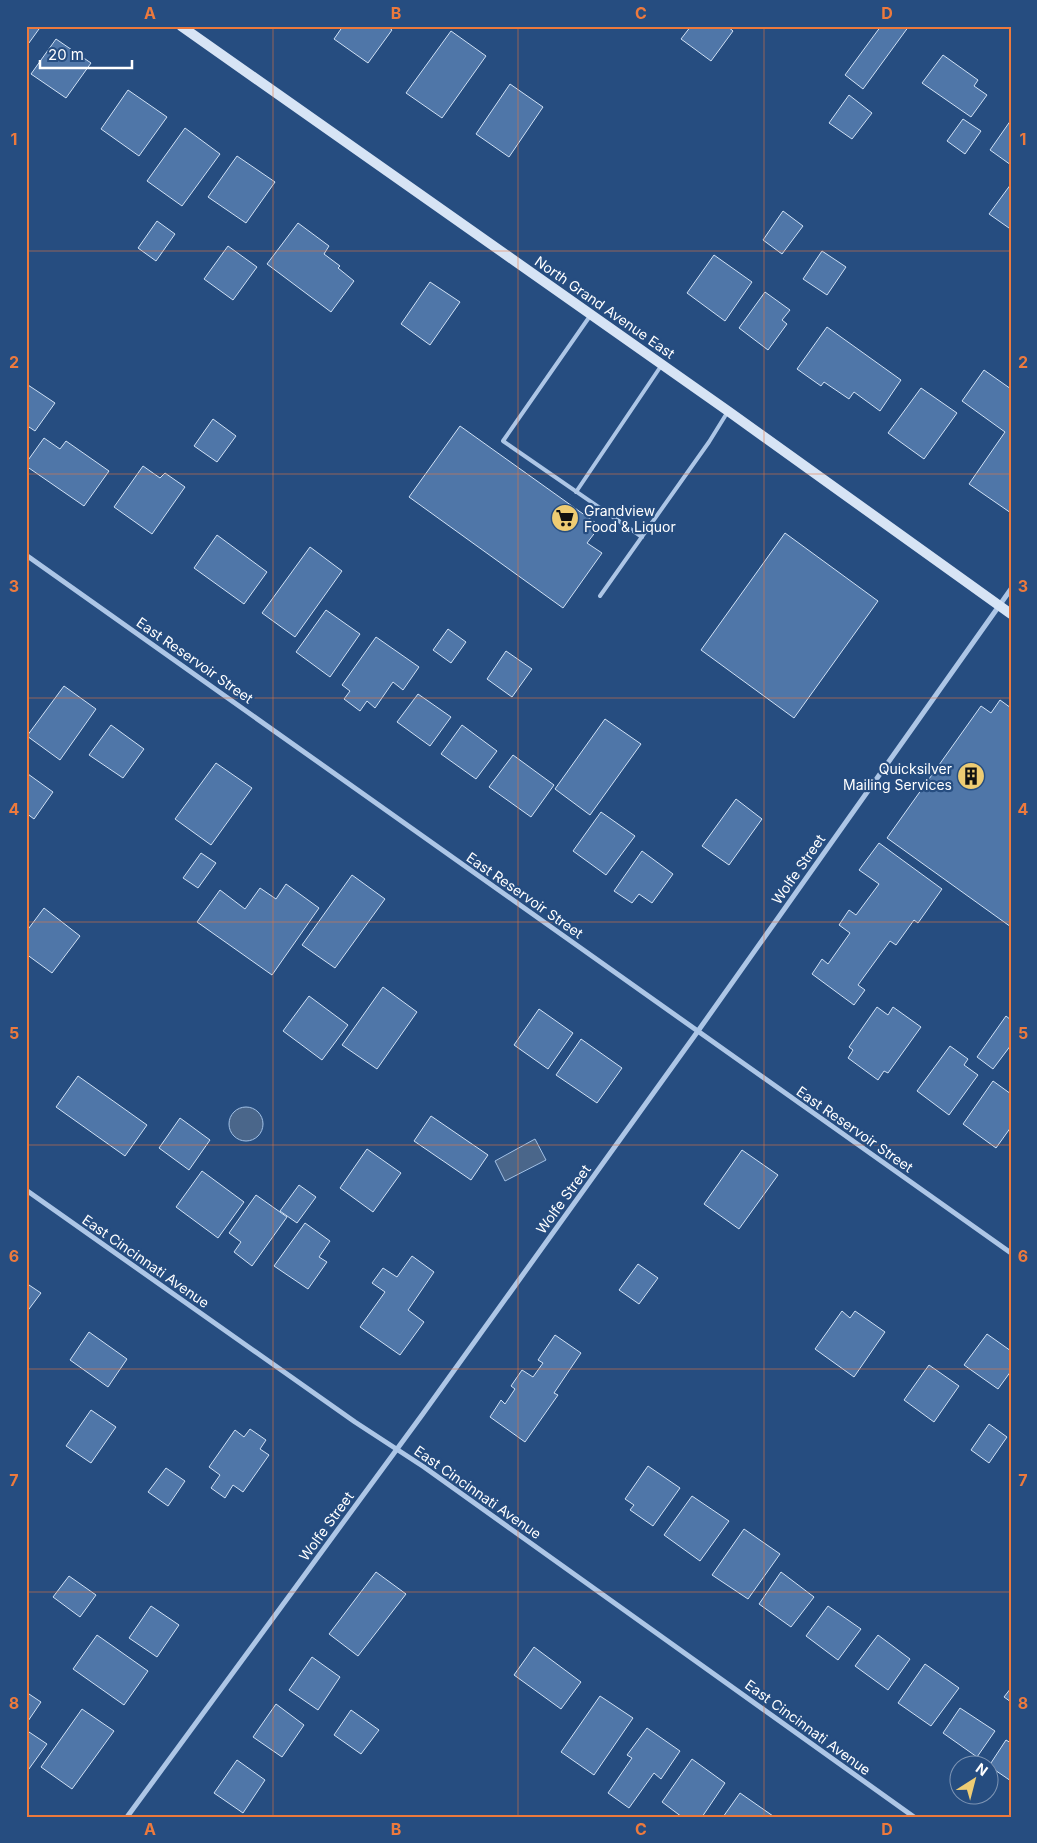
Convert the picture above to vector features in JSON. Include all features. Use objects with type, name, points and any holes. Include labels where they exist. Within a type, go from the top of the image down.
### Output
[{"type":"street","name":"North Grand Avenue East","points":[[181,26],[728,411],[1011,614]]},
{"type":"street","name":"East Reservoir Street","points":[[26,555],[1011,1253]]},
{"type":"street","name":"Wolfe Street","points":[[128,1817],[398,1449],[698,1031],[1011,589]]},
{"type":"street","name":"East Cincinnati Avenue","points":[[26,1190],[355,1422],[398,1449],[914,1817]]},
{"type":"lane","points":[[591,314],[503,441],[642,537]]},
{"type":"lane","points":[[576,492],[663,365]]},
{"type":"lane","points":[[600,596],[709,442],[728,411]]},
{"type":"water","points":[[246,1107],[258,1112],[263,1124],[258,1136],[246,1141],[234,1136],[229,1124],[234,1112]]},
{"type":"water","points":[[535,1139],[546,1160],[505,1181],[495,1161]]},
{"type":"building","points":[[26,26],[36,26],[39,29],[26,47]]},
{"type":"building","points":[[343,26],[387,26],[392,30],[368,63],[334,39]]},
{"type":"building","points":[[691,26],[727,26],[733,31],[711,61],[681,39]]},
{"type":"building","points":[[881,26],[909,26],[863,89],[845,75]]},
{"type":"building","points":[[451,31],[486,56],[442,118],[406,93]]},
{"type":"building","points":[[56,39],[91,63],[66,98],[31,74]]},
{"type":"building","points":[[943,55],[978,80],[974,86],[987,95],[971,117],[922,83]]},
{"type":"building","points":[[510,84],[543,107],[509,157],[476,134]]},
{"type":"building","points":[[128,90],[167,117],[139,156],[101,129]]},
{"type":"building","points":[[849,95],[872,113],[852,139],[829,123]]},
{"type":"building","points":[[963,119],[981,131],[965,154],[947,141]]},
{"type":"building","points":[[1011,120],[1011,165],[990,150]]},
{"type":"building","points":[[185,128],[220,154],[182,206],[147,181]]},
{"type":"building","points":[[237,156],[275,182],[246,223],[208,197]]},
{"type":"building","points":[[1011,184],[1011,226],[1009,228],[989,214]]},
{"type":"building","points":[[783,211],[803,226],[782,254],[763,240]]},
{"type":"building","points":[[157,221],[175,234],[156,261],[138,248]]},
{"type":"building","points":[[298,223],[329,246],[324,254],[340,266],[338,268],[354,281],[331,312],[267,264]]},
{"type":"building","points":[[228,246],[257,267],[233,300],[204,279]]},
{"type":"building","points":[[822,251],[846,267],[827,295],[803,279]]},
{"type":"building","points":[[714,255],[752,282],[725,321],[687,293]]},
{"type":"building","points":[[430,282],[460,302],[430,345],[401,324]]},
{"type":"building","points":[[765,292],[790,310],[782,320],[787,324],[768,350],[739,328]]},
{"type":"building","points":[[827,327],[901,380],[880,411],[854,392],[849,399],[824,382],[821,386],[797,369]]},
{"type":"building","points":[[984,370],[1011,389],[1011,513],[969,484],[1005,432],[962,401]]},
{"type":"building","points":[[28,385],[55,403],[35,431],[26,425],[26,388]]},
{"type":"building","points":[[921,388],[957,413],[924,459],[888,433]]},
{"type":"building","points":[[213,419],[236,436],[217,462],[194,446]]},
{"type":"building","points":[[460,426],[600,526],[587,543],[602,553],[563,608],[409,497]]},
{"type":"building","points":[[44,438],[60,449],[66,441],[109,471],[84,506],[26,466],[26,463]]},
{"type":"building","points":[[143,466],[160,478],[165,473],[185,487],[152,534],[114,507]]},
{"type":"building","points":[[785,533],[878,601],[794,718],[701,650]]},
{"type":"building","points":[[217,535],[267,572],[244,604],[194,568]]},
{"type":"building","points":[[310,547],[342,571],[295,637],[262,613]]},
{"type":"building","points":[[326,610],[360,634],[330,677],[296,652]]},
{"type":"building","points":[[448,629],[466,642],[451,663],[433,650]]},
{"type":"building","points":[[376,637],[419,667],[403,690],[393,682],[375,708],[367,701],[360,711],[344,699],[350,691],[342,685]]},
{"type":"building","points":[[506,651],[532,669],[512,697],[487,679]]},
{"type":"building","points":[[64,686],[96,709],[60,760],[27,736]]},
{"type":"building","points":[[418,694],[451,717],[430,746],[397,722]]},
{"type":"building","name":"Quicksilver Mailing Services","points":[[1000,700],[1011,708],[1011,927],[887,838],[981,706],[991,713]]},
{"type":"building","points":[[605,719],[641,744],[590,815],[555,789]]},
{"type":"building","points":[[111,725],[144,749],[123,778],[89,755]]},
{"type":"building","points":[[462,725],[497,751],[476,779],[441,754]]},
{"type":"building","points":[[513,755],[554,785],[531,817],[489,787]]},
{"type":"building","points":[[216,763],[252,788],[211,845],[175,819]]},
{"type":"building","points":[[28,774],[53,792],[34,819],[26,813]]},
{"type":"building","points":[[736,799],[762,819],[729,865],[702,846]]},
{"type":"building","points":[[601,812],[635,836],[606,875],[573,851]]},
{"type":"building","points":[[879,843],[942,889],[918,923],[914,920],[896,945],[890,941],[858,985],[865,990],[854,1005],[812,974],[822,959],[828,964],[850,933],[839,925],[849,910],[856,915],[879,884],[859,870]]},
{"type":"building","points":[[642,851],[673,874],[652,903],[639,894],[632,903],[614,891]]},
{"type":"building","points":[[201,853],[216,863],[198,888],[183,878]]},
{"type":"building","points":[[352,875],[385,899],[335,968],[302,945]]},
{"type":"building","points":[[286,884],[319,908],[272,975],[197,922],[220,890],[245,909],[260,888],[276,899]]},
{"type":"building","points":[[44,908],[80,936],[52,973],[26,954],[26,932]]},
{"type":"building","points":[[383,987],[417,1012],[377,1069],[342,1045]]},
{"type":"building","points":[[309,996],[348,1025],[322,1060],[283,1031]]},
{"type":"building","points":[[877,1007],[888,1015],[893,1007],[921,1027],[888,1073],[884,1071],[878,1080],[848,1058],[853,1050],[849,1047]]},
{"type":"building","points":[[539,1009],[573,1033],[548,1069],[514,1045]]},
{"type":"building","points":[[1006,1016],[1011,1020],[1011,1045],[993,1069],[977,1057]]},
{"type":"building","points":[[581,1039],[622,1068],[597,1103],[556,1075]]},
{"type":"building","points":[[950,1046],[968,1059],[964,1065],[978,1075],[949,1115],[917,1091]]},
{"type":"building","points":[[78,1076],[147,1125],[125,1156],[56,1107]]},
{"type":"building","points":[[993,1081],[1011,1094],[1011,1127],[996,1148],[963,1124]]},
{"type":"building","points":[[431,1116],[488,1155],[471,1180],[414,1141]]},
{"type":"building","points":[[180,1118],[210,1140],[189,1170],[159,1148]]},
{"type":"building","points":[[367,1149],[401,1173],[373,1212],[340,1188]]},
{"type":"building","points":[[742,1150],[778,1175],[739,1229],[704,1204]]},
{"type":"building","points":[[202,1171],[244,1202],[218,1238],[176,1207]]},
{"type":"building","points":[[299,1185],[316,1197],[297,1223],[280,1211]]},
{"type":"building","points":[[256,1195],[287,1217],[252,1266],[234,1252],[241,1242],[229,1233]]},
{"type":"building","points":[[305,1223],[330,1241],[319,1257],[327,1262],[308,1289],[274,1266]]},
{"type":"building","points":[[412,1256],[434,1272],[408,1310],[424,1322],[400,1355],[360,1327],[385,1292],[372,1283],[383,1268],[397,1277]]},
{"type":"building","points":[[638,1264],[658,1278],[639,1304],[619,1290]]},
{"type":"building","points":[[26,1283],[41,1293],[26,1313]]},
{"type":"building","points":[[842,1311],[850,1318],[855,1311],[885,1332],[854,1377],[815,1349]]},
{"type":"building","points":[[89,1332],[127,1359],[108,1387],[70,1360]]},
{"type":"building","points":[[987,1334],[1011,1351],[1011,1371],[998,1389],[964,1365]]},
{"type":"building","points":[[555,1335],[581,1353],[554,1393],[558,1395],[525,1442],[490,1417],[501,1400],[505,1404],[515,1389],[511,1386],[522,1370],[533,1377],[543,1363],[538,1360]]},
{"type":"building","points":[[929,1365],[959,1386],[934,1422],[904,1400]]},
{"type":"building","points":[[91,1410],[116,1427],[91,1463],[66,1446]]},
{"type":"building","points":[[989,1424],[1007,1437],[989,1463],[971,1450]]},
{"type":"building","points":[[250,1429],[266,1440],[260,1449],[269,1455],[243,1492],[233,1485],[225,1498],[211,1488],[220,1475],[209,1467],[235,1430],[244,1437]]},
{"type":"building","points":[[648,1466],[680,1488],[653,1526],[630,1510],[634,1505],[625,1499]]},
{"type":"building","points":[[166,1468],[185,1481],[168,1506],[148,1492]]},
{"type":"building","points":[[692,1496],[729,1521],[700,1561],[664,1535]]},
{"type":"building","points":[[744,1529],[780,1554],[748,1599],[712,1575]]},
{"type":"building","points":[[376,1572],[406,1594],[358,1656],[329,1634]]},
{"type":"building","points":[[781,1572],[814,1597],[791,1627],[759,1604]]},
{"type":"building","points":[[69,1576],[96,1595],[80,1617],[53,1597]]},
{"type":"building","points":[[151,1606],[179,1625],[157,1657],[129,1638]]},
{"type":"building","points":[[828,1606],[861,1629],[838,1660],[806,1636]]},
{"type":"building","points":[[97,1635],[148,1671],[124,1705],[73,1669]]},
{"type":"building","points":[[878,1635],[910,1659],[888,1690],[855,1666]]},
{"type":"building","points":[[534,1647],[581,1682],[561,1709],[514,1675]]},
{"type":"building","points":[[312,1657],[340,1677],[318,1710],[289,1690]]},
{"type":"building","points":[[925,1664],[959,1688],[931,1726],[898,1703]]},
{"type":"building","points":[[1011,1688],[1011,1702],[1004,1697]]},
{"type":"building","points":[[26,1692],[41,1702],[26,1724]]},
{"type":"building","points":[[600,1696],[633,1718],[594,1775],[561,1752]]},
{"type":"building","points":[[276,1704],[304,1725],[282,1757],[253,1737]]},
{"type":"building","points":[[960,1708],[995,1731],[978,1756],[943,1733]]},
{"type":"building","points":[[82,1709],[114,1731],[72,1789],[41,1767]]},
{"type":"building","points":[[351,1710],[379,1730],[361,1754],[334,1735]]},
{"type":"building","points":[[647,1728],[680,1751],[661,1779],[654,1773],[629,1808],[608,1793],[632,1758],[627,1755]]},
{"type":"building","points":[[26,1730],[47,1744],[26,1773]]},
{"type":"building","points":[[1006,1740],[1011,1743],[1011,1781],[1000,1774],[1000,1756],[996,1756]]},
{"type":"building","points":[[692,1759],[725,1783],[702,1817],[682,1817],[662,1802]]},
{"type":"building","points":[[237,1760],[265,1780],[243,1813],[214,1793]]},
{"type":"building","points":[[740,1793],[773,1816],[723,1817]]},
{"type":"place","name":"Grandview Food & Liquor","points":[[565,518]]},
{"type":"place","name":"Quicksilver Mailing Services","points":[[971,776]]}]
